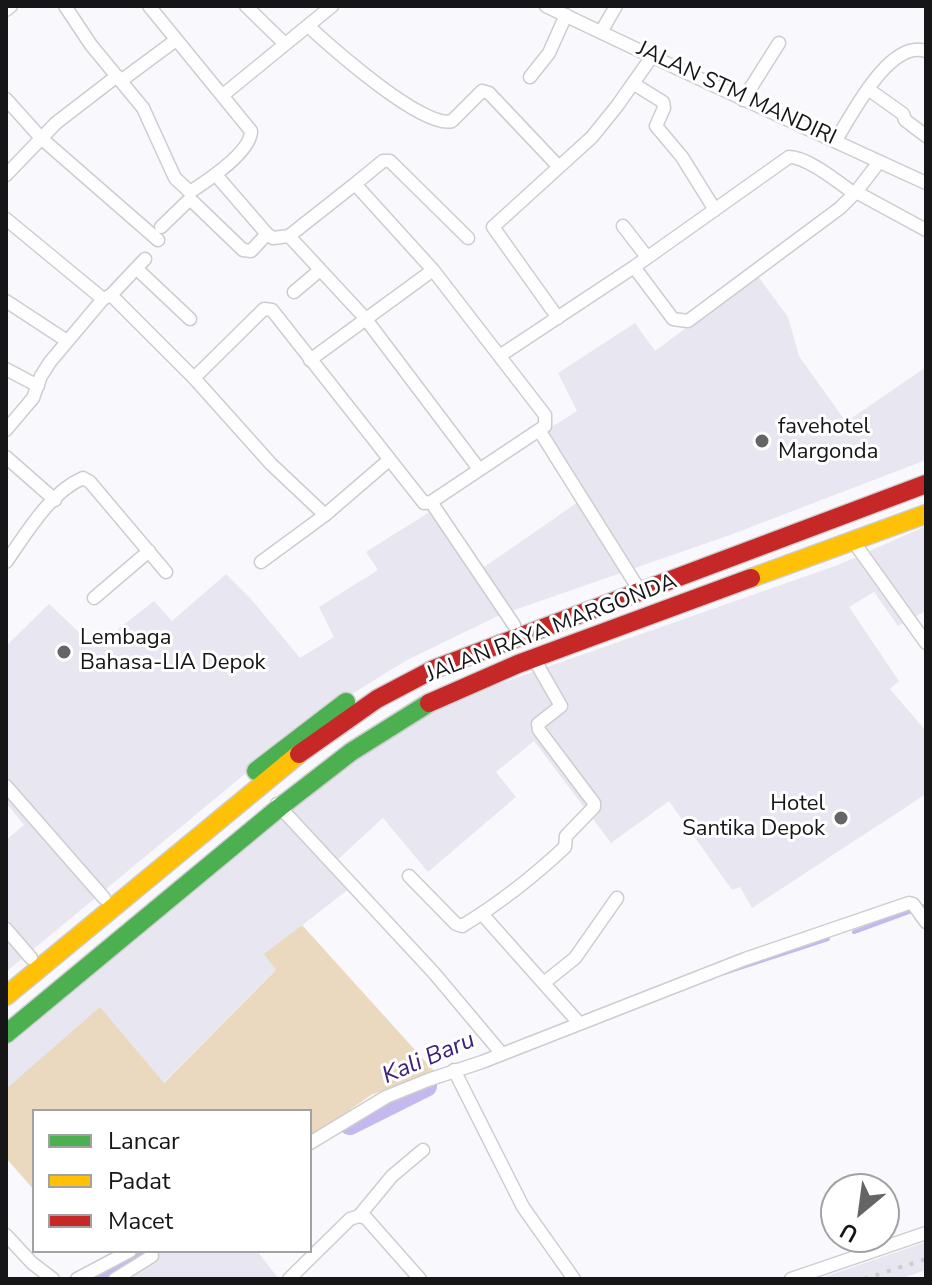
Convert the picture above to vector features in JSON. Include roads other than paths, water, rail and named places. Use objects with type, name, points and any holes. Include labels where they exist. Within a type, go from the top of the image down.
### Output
[{"type":"highway","name":"JALAN RAYA MARGONDA","points":[[6,1034],[358,732],[409,701],[520,648],[636,585],[926,471]]},
{"type":"highway","name":"JALAN RAYA MARGONDA","points":[[636,585],[926,484]]},
{"type":"highway","name":"JALAN RAYA MARGONDA","points":[[520,648],[926,500]]},
{"type":"highway","name":"JALAN RAYA MARGONDA","points":[[6,979],[293,750],[417,677],[520,648],[853,541],[926,514]]},
{"type":"highway","name":"JALAN RAYA MARGONDA","points":[[6,996],[293,750]]},
{"type":"highway","name":"JALAN RAYA MARGONDA","points":[[6,1020],[276,803]]},
{"type":"street","points":[[6,10],[11,6]]},
{"type":"street","points":[[71,9],[145,112],[175,178],[190,192],[216,175],[252,136],[251,131],[149,6]]},
{"type":"street","points":[[246,6],[285,44]]},
{"type":"street","points":[[223,95],[332,6]]},
{"type":"street","name":"JALAN STM MANDIRI","points":[[546,6],[926,183]]},
{"type":"street","points":[[601,32],[616,6]]},
{"type":"street","points":[[530,77],[549,53],[566,15]]},
{"type":"street","points":[[308,26],[372,80],[437,122],[452,121],[482,91],[489,93],[559,167]]},
{"type":"street","points":[[6,175],[56,123],[176,40]]},
{"type":"street","points":[[743,100],[779,43]]},
{"type":"street","points":[[836,140],[868,89],[889,64],[906,52],[915,49],[926,51]]},
{"type":"street","points":[[558,318],[493,227],[592,137],[653,55]]},
{"type":"street","points":[[634,84],[663,102],[664,108],[656,126],[682,157],[715,210]]},
{"type":"street","points":[[868,89],[903,114],[905,120],[926,136]]},
{"type":"street","points":[[6,99],[41,138],[159,233],[190,199],[248,252],[267,234]]},
{"type":"street","points":[[501,355],[634,267],[792,156],[926,230]]},
{"type":"street","points":[[216,175],[267,234],[280,238],[289,236],[383,161],[390,161],[468,238]]},
{"type":"street","points":[[634,267],[673,319],[688,321],[840,208],[856,193],[879,162]]},
{"type":"street","points":[[194,378],[264,309],[276,313],[421,501],[431,502],[545,426],[545,415],[501,355],[433,270],[355,184]]},
{"type":"street","points":[[6,219],[107,297],[194,378],[271,464],[325,515]]},
{"type":"street","points":[[623,226],[647,257]]},
{"type":"street","points":[[289,236],[365,318],[479,469]]},
{"type":"street","points":[[6,430],[28,405],[44,370],[67,341],[141,264],[190,319]]},
{"type":"street","points":[[294,292],[320,270]]},
{"type":"street","points":[[310,360],[433,270]]},
{"type":"street","points":[[6,301],[67,341]]},
{"type":"street","points":[[6,369],[38,386]]},
{"type":"street","points":[[539,430],[636,585]]},
{"type":"street","points":[[6,457],[55,500]]},
{"type":"street","points":[[261,562],[325,515],[389,460]]},
{"type":"street","points":[[6,562],[26,532],[55,500],[77,481],[86,479],[166,572]]},
{"type":"street","points":[[409,876],[459,926],[482,914],[536,874],[565,847],[566,836],[594,807],[539,730],[538,724],[561,706],[520,648],[431,502]]},
{"type":"street","points":[[853,541],[926,643]]},
{"type":"street","points":[[94,598],[149,551]]},
{"type":"street","points":[[6,786],[104,898]]},
{"type":"street","points":[[276,803],[434,973],[502,1054]]},
{"type":"street","points":[[545,982],[575,958],[617,898]]},
{"type":"street","points":[[312,1142],[386,1097],[745,959],[893,908],[913,904],[924,919]]},
{"type":"street","points":[[482,914],[579,1023]]},
{"type":"street","points":[[6,929],[31,958]]},
{"type":"street","points":[[454,1070],[523,1207],[568,1277]]},
{"type":"street","points":[[289,1279],[350,1219],[359,1216],[392,1176],[423,1150]]},
{"type":"street","points":[[359,1216],[366,1218],[420,1279]]},
{"type":"street","points":[[791,1279],[926,1233]]},
{"type":"street","points":[[6,1235],[32,1263],[53,1279]]},
{"type":"street","points":[[77,1279],[126,1253]]},
{"type":"street","points":[[115,1279],[152,1256]]},
{"type":"waterway","name":"Kali Baru","points":[[854,932],[925,906]]},
{"type":"waterway","name":"Kali Baru","points":[[724,973],[828,939]]},
{"type":"waterway","name":"Kali Baru","points":[[350,1124],[426,1086]]},
{"type":"waterway","name":"Kali Baru","points":[[98,1279],[141,1253]]},
{"type":"railway","points":[[864,1279],[926,1259]]},
{"type":"place","name":"favehotel Margonda","points":[[762,441]]},
{"type":"place","name":"Lembaga Bahasa-LIA Depok","points":[[64,652]]},
{"type":"place","name":"Hotel Santika Depok","points":[[841,818]]}]
